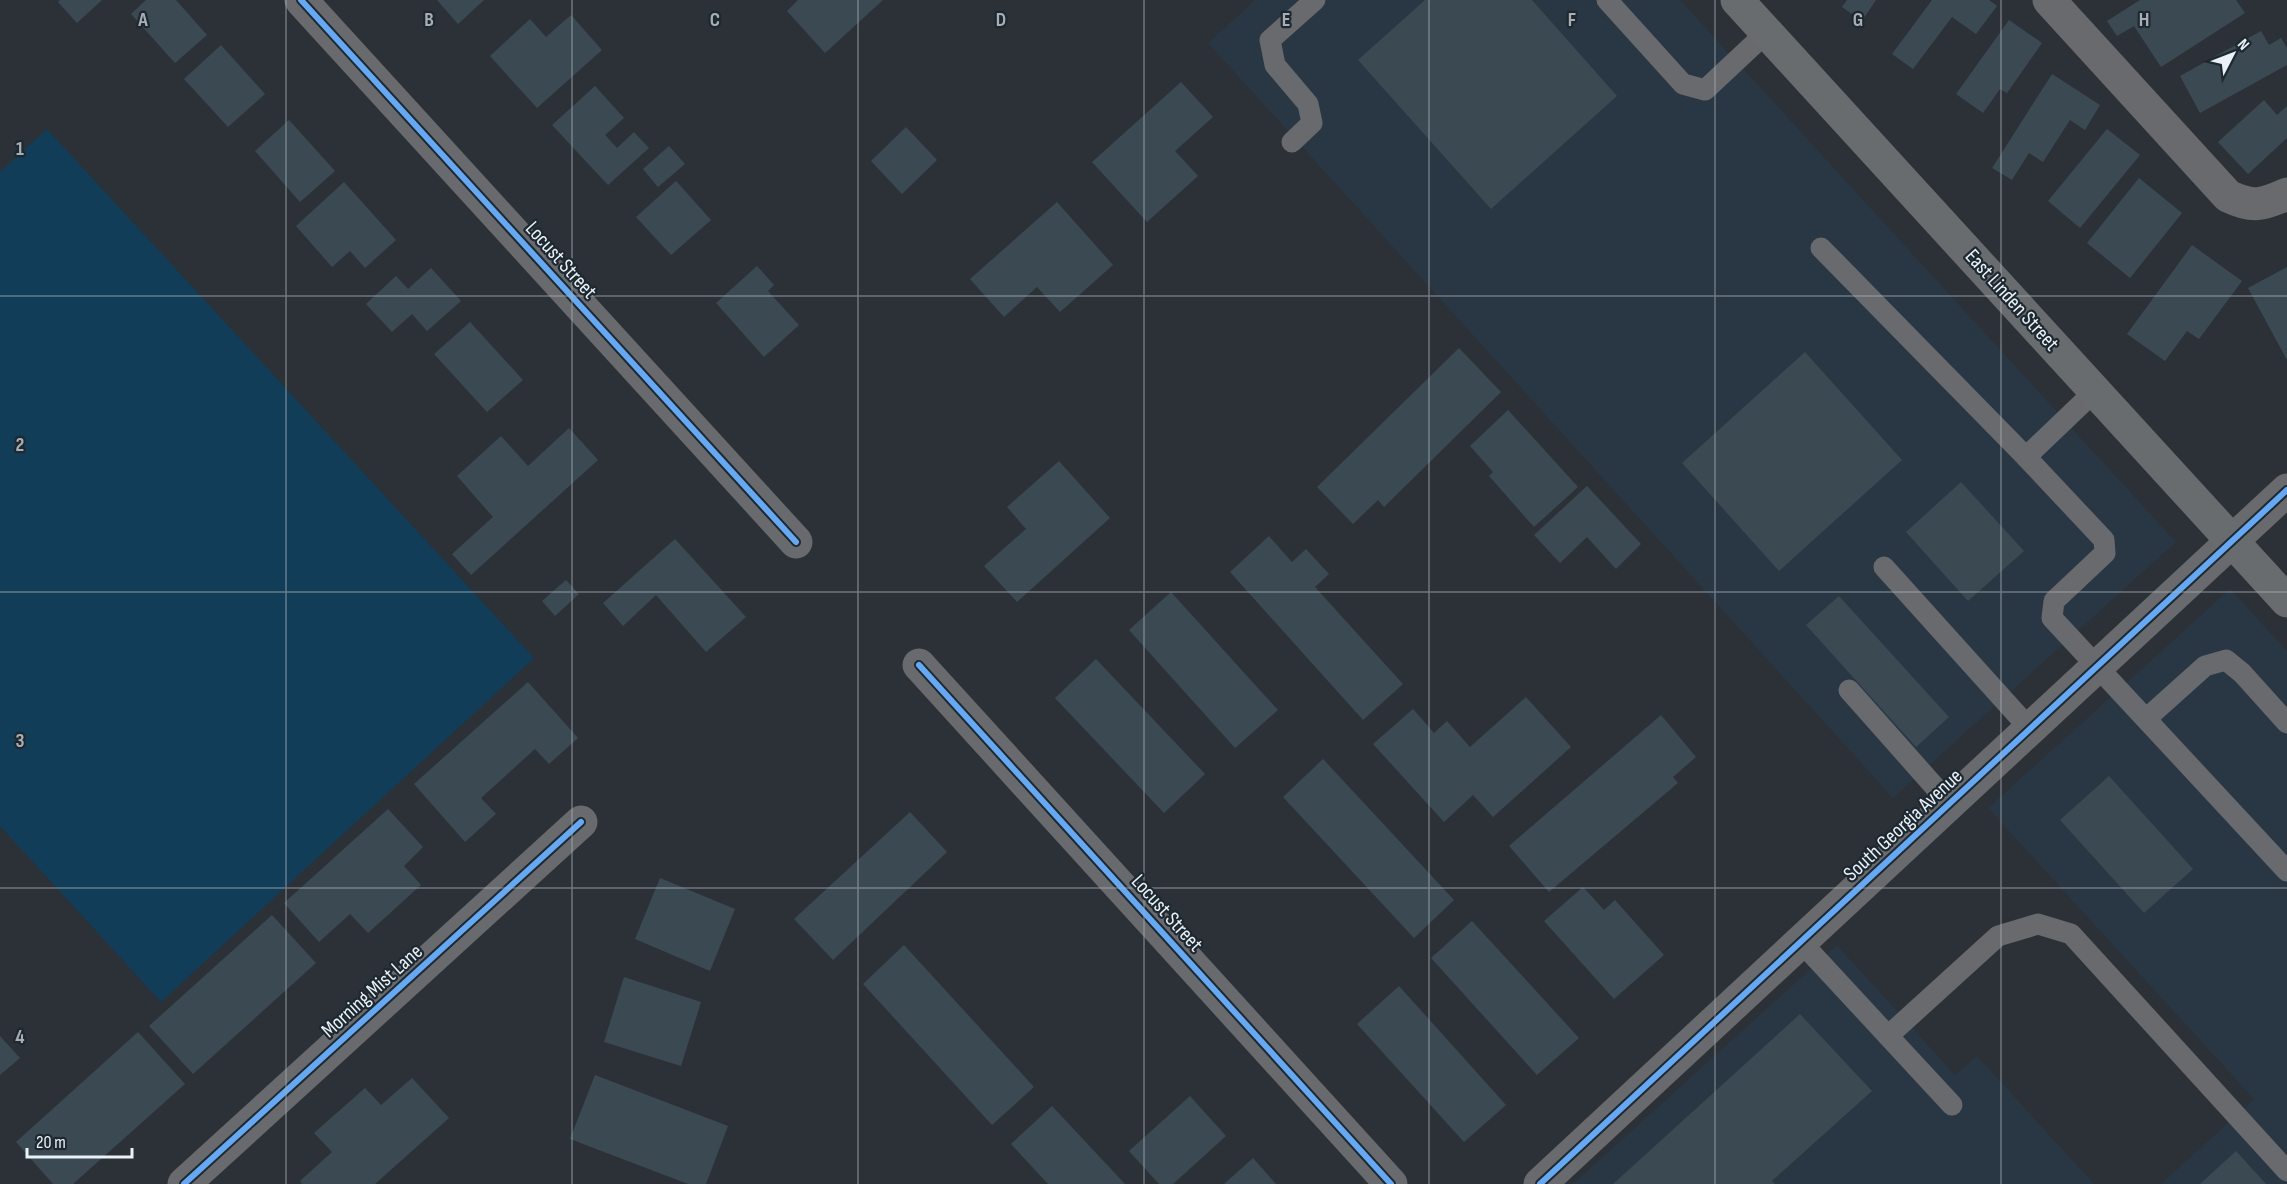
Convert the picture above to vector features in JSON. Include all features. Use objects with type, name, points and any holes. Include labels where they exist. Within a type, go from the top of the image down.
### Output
[{"type":"main road","name":"East Linden Street","points":[[1737,0],[2287,601]]},
{"type":"street","name":"Locust Street","points":[[301,0],[796,542]]},
{"type":"street","points":[[2049,0],[2228,196],[2244,204],[2264,205],[2287,194]]},
{"type":"street","name":"South Georgia Avenue","points":[[1540,1184],[2287,490]]},
{"type":"street","name":"Locust Street","points":[[919,665],[1391,1184]]},
{"type":"street","name":"Morning Mist Lane","points":[[184,1184],[582,822]]},
{"type":"lane","points":[[1292,142],[1312,123],[1308,104],[1275,65],[1270,40],[1315,0]]},
{"type":"lane","points":[[1607,0],[1683,84],[1705,90],[1767,32]]},
{"type":"lane","points":[[1821,248],[2104,540],[2105,553],[2054,601],[2052,618],[2099,665],[2287,871]]},
{"type":"lane","points":[[2026,457],[2095,391]]},
{"type":"lane","points":[[1884,567],[2030,729]]},
{"type":"lane","points":[[2147,718],[2205,666],[2226,660],[2242,673],[2287,723]]},
{"type":"lane","points":[[1849,690],[1950,804]]},
{"type":"lane","points":[[1888,1036],[1998,936],[2037,924],[2071,934],[2287,1171]]},
{"type":"lane","points":[[1801,942],[1952,1105]]},
{"type":"shaded area","points":[[1255,0],[1680,0],[2176,542],[1893,798],[1208,43]]},
{"type":"shaded area","points":[[47,129],[534,658],[161,1002],[0,826],[0,172]]},
{"type":"shaded area","points":[[2230,589],[2287,651],[2287,1184],[2161,1184],[2254,1099],[1988,808]]},
{"type":"shaded area","points":[[1837,945],[1955,1075],[1977,1056],[2094,1184],[1573,1184]]},
{"type":"building","points":[[60,0],[102,0],[77,23],[58,2]]},
{"type":"building","points":[[146,0],[176,0],[207,35],[175,63],[131,14]]},
{"type":"building","points":[[437,0],[484,0],[458,24]]},
{"type":"building","points":[[798,0],[883,0],[825,53],[787,11]]},
{"type":"building","points":[[1425,0],[1532,0],[1617,96],[1491,209],[1358,60]]},
{"type":"building","points":[[1847,0],[1876,0],[1862,21],[1842,7]]},
{"type":"building","points":[[1932,0],[1989,0],[1997,6],[1976,34],[1952,17],[1913,69],[1892,54]]},
{"type":"building","points":[[2140,0],[2236,0],[2245,13],[2161,67],[2134,26],[2117,36],[2107,21]]},
{"type":"building","points":[[571,15],[602,50],[537,108],[490,56],[530,19],[546,37]]},
{"type":"building","points":[[2009,20],[2042,43],[2007,93],[2000,89],[1983,113],[1956,94]]},
{"type":"building","points":[[2261,31],[2269,45],[2281,38],[2287,48],[2287,65],[2200,113],[2180,76]]},
{"type":"building","points":[[221,45],[265,94],[228,127],[184,79]]},
{"type":"building","points":[[2052,74],[2100,105],[2085,130],[2070,120],[2043,162],[2029,153],[2012,180],[1992,168]]},
{"type":"building","points":[[1181,82],[1213,117],[1175,151],[1198,176],[1147,222],[1092,162]]},
{"type":"building","points":[[595,86],[624,118],[605,135],[617,148],[634,132],[649,148],[608,185],[552,125]]},
{"type":"building","points":[[2264,100],[2277,115],[2287,106],[2287,138],[2248,174],[2218,142]]},
{"type":"building","points":[[289,120],[335,171],[300,202],[255,151]]},
{"type":"building","points":[[906,127],[937,160],[902,194],[871,161]]},
{"type":"building","points":[[2107,129],[2140,155],[2080,228],[2048,201]]},
{"type":"building","points":[[669,146],[685,164],[658,187],[643,169]]},
{"type":"building","points":[[2139,178],[2182,213],[2130,278],[2087,243]]},
{"type":"building","points":[[676,181],[711,220],[671,255],[636,217]]},
{"type":"building","points":[[344,182],[396,240],[365,268],[350,251],[332,267],[296,226]]},
{"type":"building","points":[[1057,202],[1113,265],[1060,312],[1037,287],[1004,317],[970,279]]},
{"type":"building","points":[[2192,245],[2242,281],[2199,339],[2187,331],[2165,361],[2127,334]]},
{"type":"building","points":[[757,266],[774,285],[768,291],[799,325],[764,357],[716,303]]},
{"type":"building","points":[[2287,267],[2287,360],[2248,288]]},
{"type":"building","points":[[431,268],[461,301],[427,331],[412,314],[392,332],[366,304],[396,276],[408,289]]},
{"type":"building","points":[[470,322],[523,380],[487,412],[434,354]]},
{"type":"building","points":[[1459,348],[1501,392],[1384,507],[1378,500],[1353,524],[1317,487]]},
{"type":"building","points":[[1805,352],[1902,460],[1779,571],[1682,463]]},
{"type":"building","points":[[1508,410],[1578,487],[1534,527],[1489,476],[1493,472],[1470,446]]},
{"type":"building","points":[[569,428],[598,460],[471,575],[452,554],[493,517],[457,476],[501,436],[528,466]]},
{"type":"building","points":[[1059,461],[1110,518],[1017,602],[984,566],[1026,529],[1007,507]]},
{"type":"building","points":[[1961,482],[2024,551],[1968,601],[1906,532]]},
{"type":"building","points":[[1587,486],[1641,544],[1616,569],[1587,537],[1560,563],[1534,535]]},
{"type":"building","points":[[1269,536],[1292,562],[1306,549],[1329,574],[1315,587],[1403,684],[1363,720],[1230,572]]},
{"type":"building","points":[[675,539],[746,617],[706,652],[656,595],[623,626],[603,603]]},
{"type":"building","points":[[566,580],[579,594],[555,616],[542,601]]},
{"type":"building","points":[[1171,592],[1278,710],[1235,748],[1129,630]]},
{"type":"building","points":[[1839,596],[1949,717],[1916,747],[1806,625]]},
{"type":"building","points":[[1096,659],[1205,774],[1164,813],[1055,698]]},
{"type":"building","points":[[528,682],[578,738],[549,764],[535,749],[481,798],[496,814],[465,842],[414,784]]},
{"type":"building","points":[[1526,697],[1571,747],[1493,817],[1473,795],[1444,822],[1373,744],[1413,709],[1434,733],[1447,721],[1470,747]]},
{"type":"building","points":[[1661,715],[1696,757],[1673,777],[1678,783],[1549,892],[1509,846]]},
{"type":"building","points":[[1323,759],[1454,900],[1414,938],[1283,797]]},
{"type":"building","points":[[2109,776],[2193,869],[2144,913],[2060,820]]},
{"type":"building","points":[[388,809],[423,847],[404,866],[421,885],[368,933],[350,914],[319,942],[284,903]]},
{"type":"building","points":[[910,812],[947,852],[833,960],[794,919]]},
{"type":"building","points":[[660,878],[735,909],[710,971],[635,939]]},
{"type":"building","points":[[1583,887],[1604,910],[1615,900],[1664,955],[1614,999],[1544,921]]},
{"type":"building","points":[[272,915],[316,963],[193,1074],[149,1026]]},
{"type":"building","points":[[1472,921],[1579,1038],[1537,1075],[1431,958]]},
{"type":"building","points":[[904,945],[1034,1087],[992,1125],[863,984]]},
{"type":"building","points":[[624,977],[701,1002],[681,1066],[604,1042]]},
{"type":"building","points":[[1399,986],[1506,1105],[1464,1142],[1357,1024]]},
{"type":"building","points":[[1800,1014],[1872,1091],[1772,1181],[1775,1184],[1613,1184]]},
{"type":"building","points":[[138,1032],[185,1084],[73,1184],[53,1184],[16,1142]]},
{"type":"building","points":[[0,1036],[20,1058],[0,1075]]},
{"type":"building","points":[[595,1075],[728,1126],[706,1184],[688,1184],[570,1139]]},
{"type":"building","points":[[412,1078],[449,1118],[375,1184],[302,1184],[300,1181],[332,1152],[314,1133],[365,1088],[381,1105]]},
{"type":"building","points":[[1190,1096],[1226,1136],[1173,1184],[1159,1184],[1129,1151]]},
{"type":"building","points":[[1052,1106],[1125,1184],[1048,1184],[1011,1144]]},
{"type":"building","points":[[2236,1151],[2266,1184],[2200,1184]]},
{"type":"building","points":[[1253,1158],[1276,1184],[1224,1184]]},
{"type":"cycle path","points":[[301,0],[796,542]]},
{"type":"cycle path","points":[[1540,1184],[2287,490]]},
{"type":"cycle path","points":[[919,665],[1391,1184]]},
{"type":"cycle path","points":[[184,1184],[581,822]]}]
